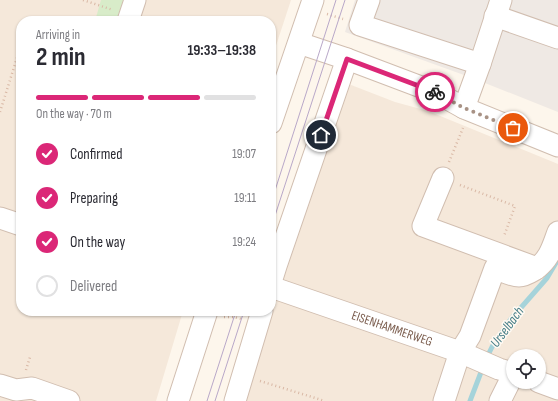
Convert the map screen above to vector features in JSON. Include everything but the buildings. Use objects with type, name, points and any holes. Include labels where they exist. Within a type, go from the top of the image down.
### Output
[{"type":"street","points":[[130,16],[135,0]]},
{"type":"street","points":[[369,0],[360,25],[480,64]]},
{"type":"street","points":[[276,109],[312,3]]},
{"type":"street","points":[[464,108],[498,8],[558,38]]},
{"type":"street","points":[[299,42],[437,93],[464,108],[558,146]]},
{"type":"street","points":[[276,266],[347,59]]},
{"type":"street","points":[[443,178],[423,226],[537,268]]},
{"type":"street","points":[[444,401],[468,356],[470,336],[495,268],[519,276],[530,273],[554,253],[558,232]]},
{"type":"street","name":"EISENHAMMERWEG","points":[[276,289],[468,356],[506,371]]},
{"type":"street","points":[[178,401],[206,316]]},
{"type":"street","points":[[235,401],[261,317]]},
{"type":"street","points":[[500,401],[506,379]]},
{"type":"street","points":[[0,385],[16,390],[32,388],[70,401]]},
{"type":"street","points":[[546,385],[558,389]]},
{"type":"path","points":[[83,0],[99,5]]},
{"type":"path","points":[[312,3],[327,14],[346,20]]},
{"type":"path","points":[[0,112],[16,61]]},
{"type":"path","points":[[464,108],[465,125],[443,178],[515,206],[498,253]]},
{"type":"path","points":[[219,316],[225,318],[261,317]]},
{"type":"path","points":[[242,375],[325,401]]},
{"type":"shaded area","points":[[0,0],[291,0],[276,46],[276,16],[16,16],[16,316],[182,316],[156,401],[0,401]]},
{"type":"shaded area","points":[[355,0],[558,0],[558,112],[475,79],[345,32]]},
{"type":"shaded area","points":[[346,83],[395,102],[428,111],[558,164],[558,401],[243,401],[269,316],[276,316],[276,292]]},
{"type":"green space","points":[[101,0],[124,0],[120,16],[96,16]]},
{"type":"waterway","name":"Urselbach","points":[[486,359],[492,347],[511,319],[547,278],[557,261]]},
{"type":"waterway","name":"Urselbach","points":[[470,401],[483,367]]},
{"type":"tram line","points":[[276,187],[336,0]]},
{"type":"tram line","points":[[276,213],[345,0]]},
{"type":"tram line","points":[[207,401],[234,316]]},
{"type":"tram line","points":[[215,401],[242,316]]},
{"type":"way so far","points":[[435,92],[464,108],[513,128]]},
{"type":"route","points":[[321,135],[347,59],[435,92]]}]
